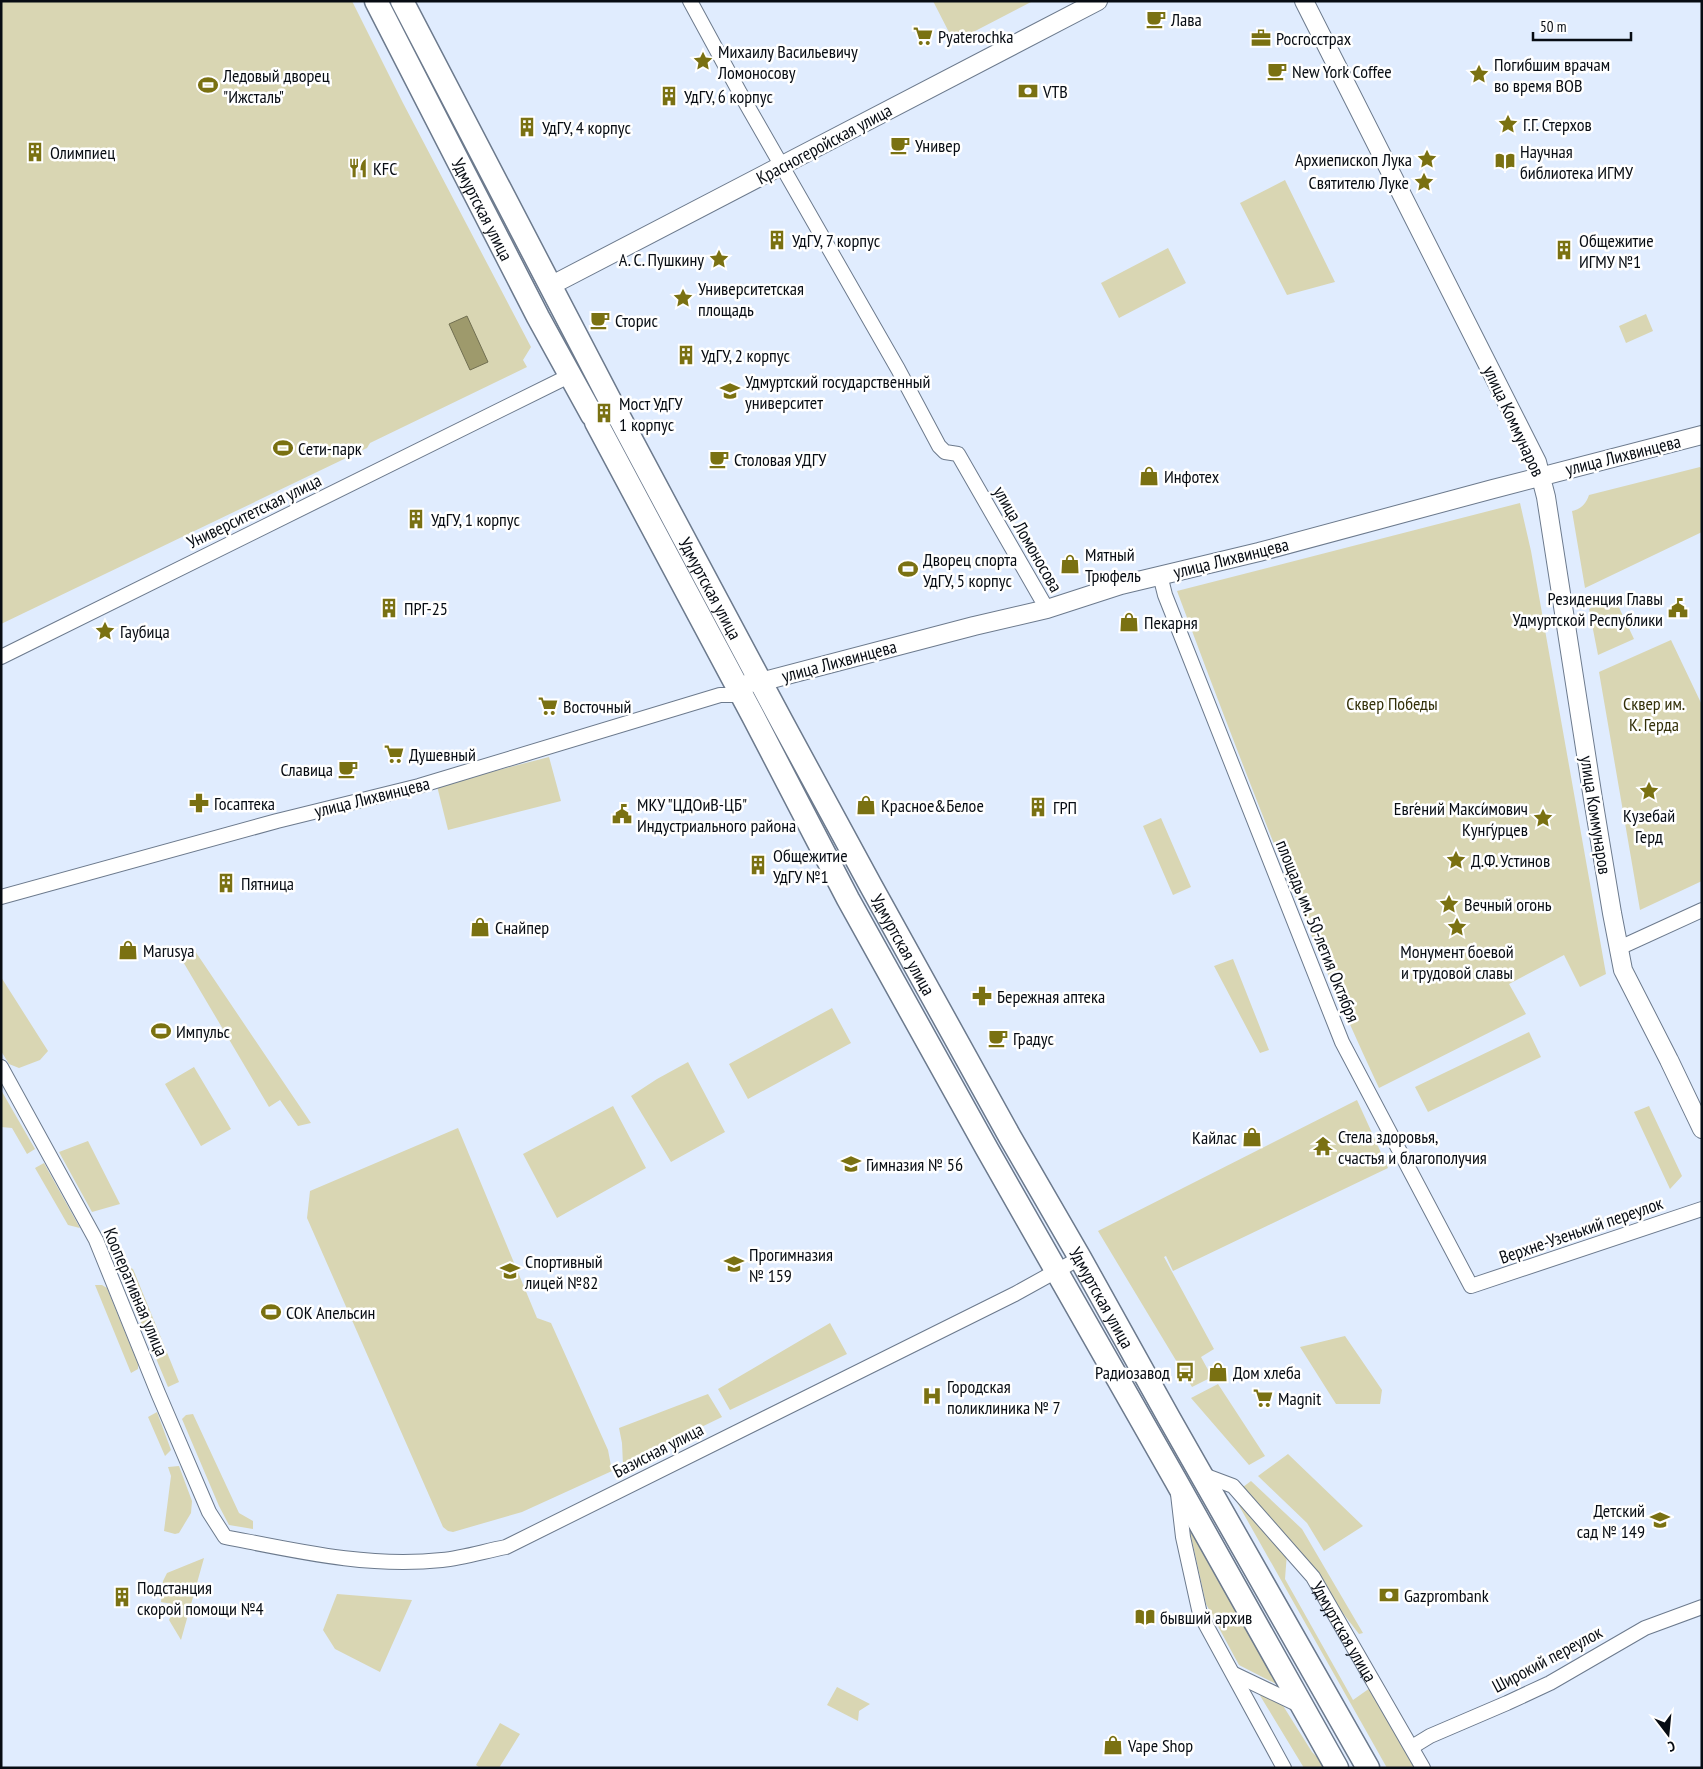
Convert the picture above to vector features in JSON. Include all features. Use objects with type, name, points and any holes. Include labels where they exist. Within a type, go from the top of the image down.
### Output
[{"type":"main road","name":"Удмуртская улица","points":[[376,1],[534,309],[594,418],[848,899],[987,1150],[1338,1768]]},
{"type":"main road","name":"Удмуртская улица","points":[[402,1],[614,407],[871,886],[1010,1137],[1368,1768]]},
{"type":"main road","points":[[682,584],[703,573]]},
{"type":"main road","points":[[848,899],[871,886]]},
{"type":"main road","points":[[987,1150],[1010,1137]]},
{"type":"main road","points":[[1147,1430],[1169,1418]]},
{"type":"street","name":"улица Ломоносова","points":[[690,1],[782,167],[898,369],[939,446],[945,452],[958,454],[1046,609]]},
{"type":"street","name":"Красногеройская улица","points":[[550,286],[1098,1]]},
{"type":"street","name":"улица Коммунаров","points":[[1304,1],[1530,449],[1541,477],[1546,497],[1593,799],[1623,970],[1702,1129]]},
{"type":"street","name":"Университетская улица","points":[[1,657],[571,375]]},
{"type":"street","name":"улица Лихвинцева","points":[[1,897],[277,820],[419,786],[720,695],[746,684],[1046,609],[1110,588],[1277,547],[1702,435]]},
{"type":"street","name":"площадь им. 50-летия Октября","points":[[1160,575],[1165,595],[1342,1042],[1471,1286]]},
{"type":"street","name":"улица Лихвинцева","points":[[737,688],[757,697],[774,708]]},
{"type":"street","points":[[1618,948],[1702,910]]},
{"type":"street","name":"Кооперативная улица","points":[[1,1067],[96,1240],[209,1512],[225,1537]]},
{"type":"street","name":"Верхне-Узенький переулок","points":[[1471,1286],[1702,1208]]},
{"type":"street","name":"Базисная улица","points":[[225,1537],[339,1559],[399,1562],[443,1560],[506,1547],[1006,1299],[1080,1258]]},
{"type":"street","name":"Удмуртская улица","points":[[1201,1474],[1232,1486],[1313,1577],[1423,1768]]},
{"type":"street","name":"Удмуртская улица","points":[[1176,1481],[1183,1537],[1200,1614],[1284,1768]]},
{"type":"street","name":"Широкий переулок","points":[[1412,1747],[1430,1736],[1507,1703],[1550,1682],[1645,1628],[1702,1607]]},
{"type":"street","points":[[1234,1674],[1303,1707]]},
{"type":"green space","points":[[1,1],[352,1],[403,103],[531,347],[523,360],[527,367],[370,443],[367,448],[1,624]]},
{"type":"green space","points":[[933,1],[1033,1],[954,42]]},
{"type":"green space","points":[[1285,180],[1335,282],[1287,295],[1240,203]]},
{"type":"green space","points":[[1168,248],[1186,283],[1119,318],[1101,283]]},
{"type":"green space","points":[[1646,314],[1653,331],[1626,343],[1619,326]]},
{"type":"green space","points":[[1700,467],[1702,469],[1702,532],[1585,588],[1572,511],[1583,506],[1589,495]]},
{"type":"green space","name":"Сквер Победы","points":[[1520,503],[1531,551],[1606,974],[1580,987],[1564,955],[1509,984],[1526,1014],[1379,1088],[1298,904],[1177,591]]},
{"type":"green space","points":[[1614,597],[1634,639],[1598,655],[1589,609]]},
{"type":"green space","name":"Сквер им. К. Герда","points":[[1671,640],[1702,705],[1702,881],[1640,910],[1599,672]]},
{"type":"green space","points":[[549,757],[561,801],[448,830],[437,786]]},
{"type":"green space","points":[[1161,818],[1191,887],[1173,895],[1143,826]]},
{"type":"green space","points":[[195,951],[311,1123],[298,1126],[280,1100],[269,1107],[182,960]]},
{"type":"green space","points":[[1233,959],[1269,1050],[1260,1053],[1214,966]]},
{"type":"green space","points":[[1,977],[48,1051],[40,1060],[19,1068],[9,1064],[1,1051]]},
{"type":"green space","points":[[832,1008],[851,1043],[748,1099],[729,1064]]},
{"type":"green space","points":[[1529,1032],[1541,1057],[1428,1112],[1415,1087]]},
{"type":"green space","points":[[688,1062],[725,1132],[671,1162],[631,1096]]},
{"type":"green space","points":[[194,1067],[231,1129],[201,1146],[165,1084]]},
{"type":"green space","points":[[1,1090],[35,1149],[27,1154],[12,1128],[1,1127]]},
{"type":"green space","points":[[1357,1100],[1388,1168],[1173,1271],[1166,1256],[1164,1257],[1214,1349],[1201,1357],[1212,1377],[1192,1387],[1098,1231]]},
{"type":"green space","points":[[613,1106],[646,1168],[557,1218],[523,1154]]},
{"type":"green space","points":[[1649,1106],[1682,1176],[1670,1189],[1634,1112]]},
{"type":"green space","points":[[458,1128],[537,1318],[551,1323],[608,1450],[612,1471],[522,1512],[453,1532],[443,1527],[307,1218],[310,1191]]},
{"type":"green space","points":[[88,1141],[120,1204],[92,1212],[59,1152]]},
{"type":"green space","points":[[44,1163],[80,1228],[68,1225],[35,1168]]},
{"type":"green space","points":[[129,1267],[133,1269],[179,1382],[168,1387],[126,1287],[124,1275]]},
{"type":"green space","points":[[95,1285],[102,1285],[107,1288],[138,1364],[138,1369],[131,1373]]},
{"type":"green space","points":[[830,1323],[847,1354],[730,1410],[718,1389]]},
{"type":"green space","points":[[1345,1336],[1382,1390],[1380,1404],[1336,1404],[1300,1347]]},
{"type":"green space","points":[[1218,1384],[1265,1456],[1249,1465],[1191,1398]]},
{"type":"green space","points":[[708,1394],[722,1417],[623,1465],[619,1428]]},
{"type":"green space","points":[[157,1412],[171,1450],[165,1456],[148,1417]]},
{"type":"green space","points":[[193,1414],[239,1513],[253,1521],[253,1529],[229,1525],[219,1506],[182,1419],[186,1415]]},
{"type":"green space","points":[[1288,1454],[1363,1526],[1324,1551],[1307,1523],[1258,1476]]},
{"type":"green space","points":[[179,1466],[192,1501],[191,1513],[179,1533],[175,1534],[164,1531],[171,1476],[168,1467]]},
{"type":"green space","points":[[1251,1481],[1302,1529],[1363,1633],[1359,1634],[1243,1487]]},
{"type":"green space","points":[[1233,1495],[1287,1553],[1285,1579],[1353,1700],[1370,1688],[1416,1768],[1387,1768]]},
{"type":"green space","points":[[1189,1527],[1282,1687],[1239,1665],[1206,1604]]},
{"type":"green space","points":[[204,1558],[181,1640],[169,1620],[173,1611],[172,1604],[161,1602],[163,1581],[167,1573]]},
{"type":"green space","points":[[337,1594],[412,1600],[380,1672],[335,1649],[323,1630]]},
{"type":"green space","points":[[837,1687],[870,1704],[859,1711],[858,1721],[827,1705]]},
{"type":"green space","points":[[1256,1689],[1282,1704],[1312,1752],[1328,1768],[1304,1768]]},
{"type":"green space","points":[[500,1723],[520,1734],[499,1768],[480,1768],[476,1765]]},
{"type":"shaded area","points":[[467,316],[488,362],[470,370],[449,324]]},
{"type":"place","name":"Лава","points":[[1156,19]]},
{"type":"place","name":"Pyaterochka","points":[[923,36]]},
{"type":"place","name":"Росгосстрах","points":[[1261,38]]},
{"type":"place","name":"Михаилу Васильевичу Ломоносову","points":[[703,61]]},
{"type":"place","name":"New York Coffee","points":[[1277,71]]},
{"type":"place","name":"Погибшим врачам во время ВОВ","points":[[1479,74]]},
{"type":"place","name":"Ледовый дворец \"Ижсталь\"","points":[[208,85]]},
{"type":"place","name":"VTB","points":[[1028,91]]},
{"type":"place","name":"УдГУ, 6 корпус","points":[[669,96]]},
{"type":"place","name":"Г.Г. Стерхов","points":[[1508,124]]},
{"type":"place","name":"УдГУ, 4 корпус","points":[[527,127]]},
{"type":"place","name":"Универ","points":[[900,145]]},
{"type":"place","name":"Олимпиец","points":[[35,152]]},
{"type":"place","name":"Архиепископ Лука","points":[[1427,159]]},
{"type":"place","name":"Научная библиотека ИГМУ","points":[[1505,161]]},
{"type":"place","name":"KFC","points":[[358,168]]},
{"type":"place","name":"Святителю Луке","points":[[1424,182]]},
{"type":"place","name":"УдГУ, 7 корпус","points":[[777,240]]},
{"type":"place","name":"Общежитие ИГМУ №1","points":[[1564,250]]},
{"type":"place","name":"А. С. Пушкину","points":[[719,259]]},
{"type":"place","name":"Университетская площадь","points":[[683,298]]},
{"type":"place","name":"Сторис","points":[[600,320]]},
{"type":"place","name":"УдГУ, 2 корпус","points":[[686,355]]},
{"type":"place","name":"Удмуртский государственный университет","points":[[730,391]]},
{"type":"place","name":"Мост УдГУ 1 корпус","points":[[604,413]]},
{"type":"place","name":"Сети-парк","points":[[283,448]]},
{"type":"place","name":"Столовая УДГУ","points":[[719,459]]},
{"type":"place","name":"Инфотех","points":[[1149,476]]},
{"type":"place","name":"УдГУ, 1 корпус","points":[[416,519]]},
{"type":"place","name":"Мятный Трюфель","points":[[1070,564]]},
{"type":"place","name":"Дворец спорта УдГУ, 5 корпус","points":[[908,569]]},
{"type":"place","name":"ПРГ-25","points":[[389,608]]},
{"type":"place","name":"Резиденция Главы Удмуртской Республики","points":[[1678,608]]},
{"type":"place","name":"Пекарня","points":[[1129,622]]},
{"type":"place","name":"Гаубица","points":[[105,631]]},
{"type":"place","name":"Восточный","points":[[548,706]]},
{"type":"place","name":"Душевный","points":[[394,754]]},
{"type":"place","name":"Славица","points":[[348,769]]},
{"type":"place","name":"Кузебай Герд","points":[[1649,791]]},
{"type":"place","name":"Госаптека","points":[[199,803]]},
{"type":"place","name":"Красное&Белое","points":[[866,805]]},
{"type":"place","name":"ГРП","points":[[1038,807]]},
{"type":"place","name":"МКУ \"ЦДОиВ-ЦБ\" Индустриального района","points":[[622,814]]},
{"type":"place","name":"Евге́ний Макси́мович Кунгу́рцев","points":[[1543,818]]},
{"type":"place","name":"Д.Ф. Устинов","points":[[1456,860]]},
{"type":"place","name":"Общежитие УдГУ №1","points":[[758,865]]},
{"type":"place","name":"Пятница","points":[[226,883]]},
{"type":"place","name":"Вечный огонь","points":[[1449,904]]},
{"type":"place","name":"Снайпер","points":[[480,927]]},
{"type":"place","name":"Монумент боевой и трудовой славы","points":[[1457,927]]},
{"type":"place","name":"Marusya","points":[[128,950]]},
{"type":"place","name":"Бережная аптека","points":[[982,996]]},
{"type":"place","name":"Импульс","points":[[161,1031]]},
{"type":"place","name":"Градус","points":[[998,1038]]},
{"type":"place","name":"Кайлас","points":[[1252,1137]]},
{"type":"place","name":"Стела здоровья, счастья и благополучия","points":[[1323,1146]]},
{"type":"place","name":"Гимназия № 56","points":[[851,1164]]},
{"type":"place","name":"Прогимназия № 159","points":[[734,1264]]},
{"type":"place","name":"Спортивный лицей №82","points":[[510,1271]]},
{"type":"place","name":"СОК Апельсин","points":[[271,1312]]},
{"type":"place","name":"Радиозавод","points":[[1185,1372]]},
{"type":"place","name":"Дом хлеба","points":[[1218,1372]]},
{"type":"place","name":"Городская поликлиника № 7","points":[[932,1396]]},
{"type":"place","name":"Magnit","points":[[1263,1398]]},
{"type":"place","name":"Детский сад № 149","points":[[1660,1520]]},
{"type":"place","name":"Gazprombank","points":[[1389,1595]]},
{"type":"place","name":"Подстанция скорой помощи №4","points":[[122,1597]]},
{"type":"place","name":"бывший архив","points":[[1145,1617]]},
{"type":"place","name":"Vape Shop","points":[[1113,1745]]}]
